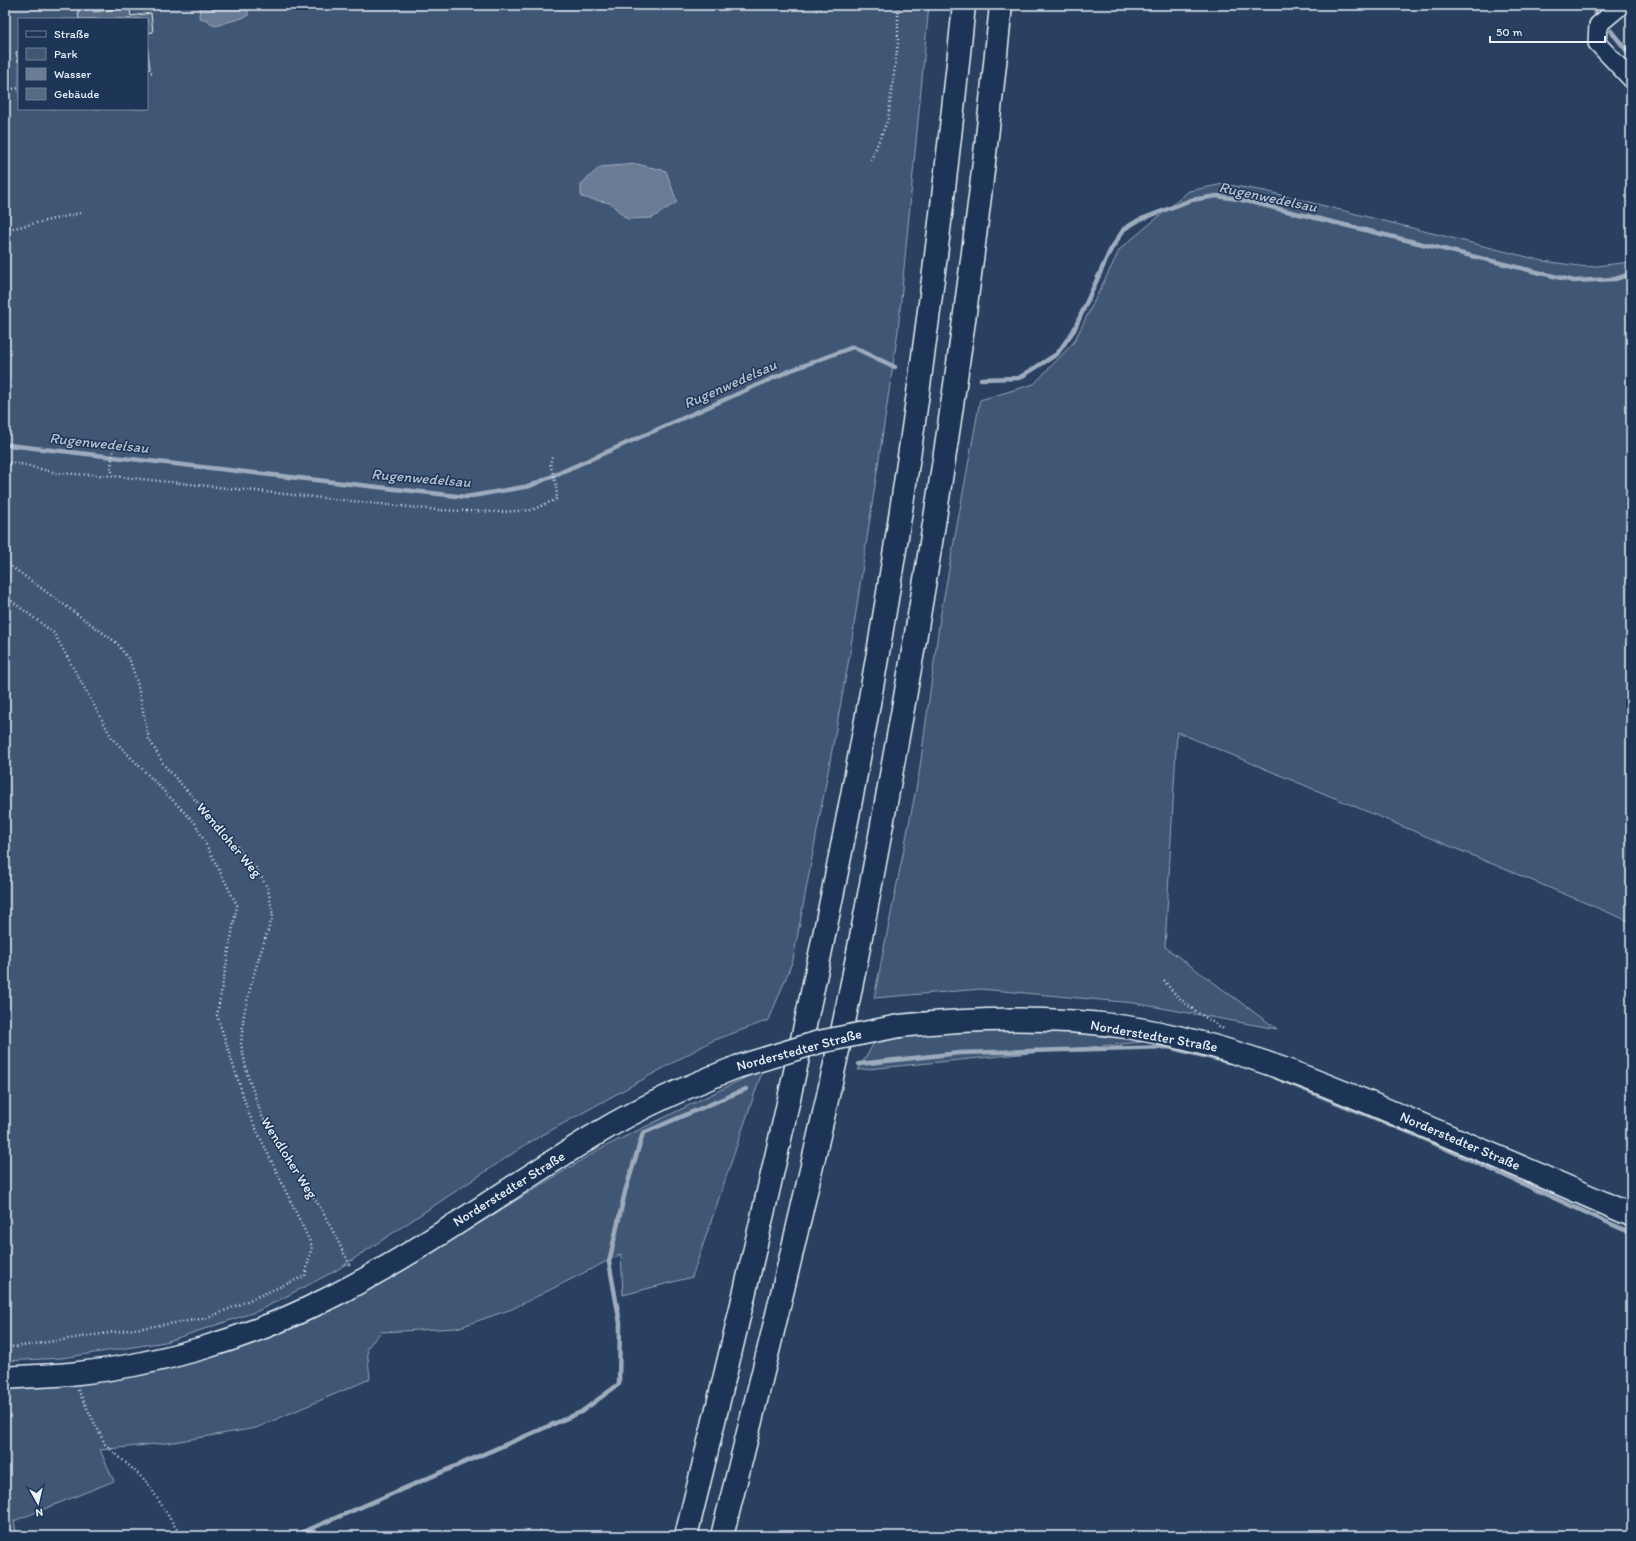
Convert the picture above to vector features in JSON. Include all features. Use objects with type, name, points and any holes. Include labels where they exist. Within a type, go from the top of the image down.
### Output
[{"type":"main road","points":[[686,1536],[735,1335],[802,1043],[871,689],[893,563],[933,284],[964,5]]},
{"type":"main road","points":[[722,1536],[770,1349],[836,1060],[879,843],[935,526],[962,347],[991,110],[1001,5]]},
{"type":"main road","name":"Norderstedter Straße","points":[[5,1378],[70,1374],[128,1366],[191,1352],[260,1328],[325,1301],[356,1276],[426,1243],[599,1132],[654,1102],[736,1066],[819,1042],[899,1026],[953,1021],[1019,1018],[1072,1021],[1127,1027],[1217,1046],[1260,1060],[1359,1099],[1631,1215]]},
{"type":"street","points":[[1622,5],[1598,25],[1597,43],[1631,79]]},
{"type":"path","points":[[816,10],[823,5]]},
{"type":"path","points":[[871,160],[888,119],[898,43],[898,5]]},
{"type":"path","points":[[148,73],[154,72]]},
{"type":"path","points":[[5,90],[18,88]]},
{"type":"path","points":[[5,230],[81,213]]},
{"type":"path","points":[[113,476],[111,467],[114,445]]},
{"type":"path","points":[[5,463],[16,463],[57,473],[113,476],[437,510],[501,512],[532,510],[556,499],[556,484],[550,466],[552,457]]},
{"type":"path","name":"Wendloher Weg","points":[[5,562],[117,642],[130,661],[137,682],[149,739],[164,765],[256,868],[268,889],[273,915],[254,970],[244,1013],[241,1044],[248,1077],[262,1116],[322,1210],[356,1276]]},
{"type":"path","points":[[5,596],[54,633],[112,738],[195,823],[237,906],[217,1015],[249,1114],[312,1246],[305,1276],[208,1318],[15,1347],[5,1346]]},
{"type":"path","points":[[1164,980],[1172,991],[1187,1006],[1226,1030]]},
{"type":"path","points":[[70,1374],[91,1420],[105,1444],[147,1482],[181,1536]]},
{"type":"green space","points":[[5,5],[929,5],[898,331],[849,659],[793,960],[769,1020],[712,1041],[530,1142],[337,1270],[258,1311],[165,1342],[62,1358],[5,1361]]},
{"type":"green space","points":[[1223,184],[1265,191],[1543,261],[1587,267],[1631,262],[1631,922],[1177,732],[1165,947],[1277,1029],[1134,1003],[981,989],[874,998],[919,774],[940,618],[980,400],[1034,384],[1074,342],[1120,249],[1189,191]]},
{"type":"green space","points":[[954,1026],[1070,1027],[1142,1042],[858,1070],[874,1043]]},
{"type":"green space","points":[[763,1069],[692,1277],[623,1295],[621,1254],[512,1309],[457,1328],[381,1332],[367,1348],[370,1379],[256,1428],[174,1442],[100,1450],[114,1481],[14,1521],[17,1536],[5,1536],[5,1385],[267,1336],[397,1274],[598,1150]]},
{"type":"water","points":[[200,5],[248,5],[248,16],[216,26],[210,24],[208,20],[199,18]]},
{"type":"water","points":[[637,164],[666,171],[677,202],[652,218],[627,219],[610,203],[581,197],[581,184],[600,167]]},
{"type":"building","points":[[114,5],[129,5],[131,16],[151,13],[153,32],[148,33],[148,18],[79,18],[78,10],[93,8],[94,12],[115,9]]},
{"type":"building","points":[[18,51],[18,62],[16,52]]},
{"type":"building","points":[[148,52],[150,69],[148,70]]},
{"type":"waterway","points":[[1591,5],[1596,13]]},
{"type":"waterway","points":[[1611,31],[1631,56]]},
{"type":"waterway","name":"Rugenwedelsau","points":[[981,379],[1019,378],[1057,354],[1074,330],[1110,251],[1124,229],[1139,220],[1191,200],[1217,196],[1238,199],[1574,281],[1615,279],[1631,274]]},
{"type":"waterway","name":"Rugenwedelsau","points":[[8,445],[466,497],[530,486],[789,371],[853,347],[895,367]]},
{"type":"waterway","points":[[859,1064],[959,1053],[1168,1047],[1229,1062]]},
{"type":"waterway","points":[[1272,1076],[1416,1135],[1631,1233]]},
{"type":"waterway","points":[[294,1536],[581,1412],[619,1384],[620,1323],[609,1262],[625,1192],[643,1133],[746,1089]]}]
